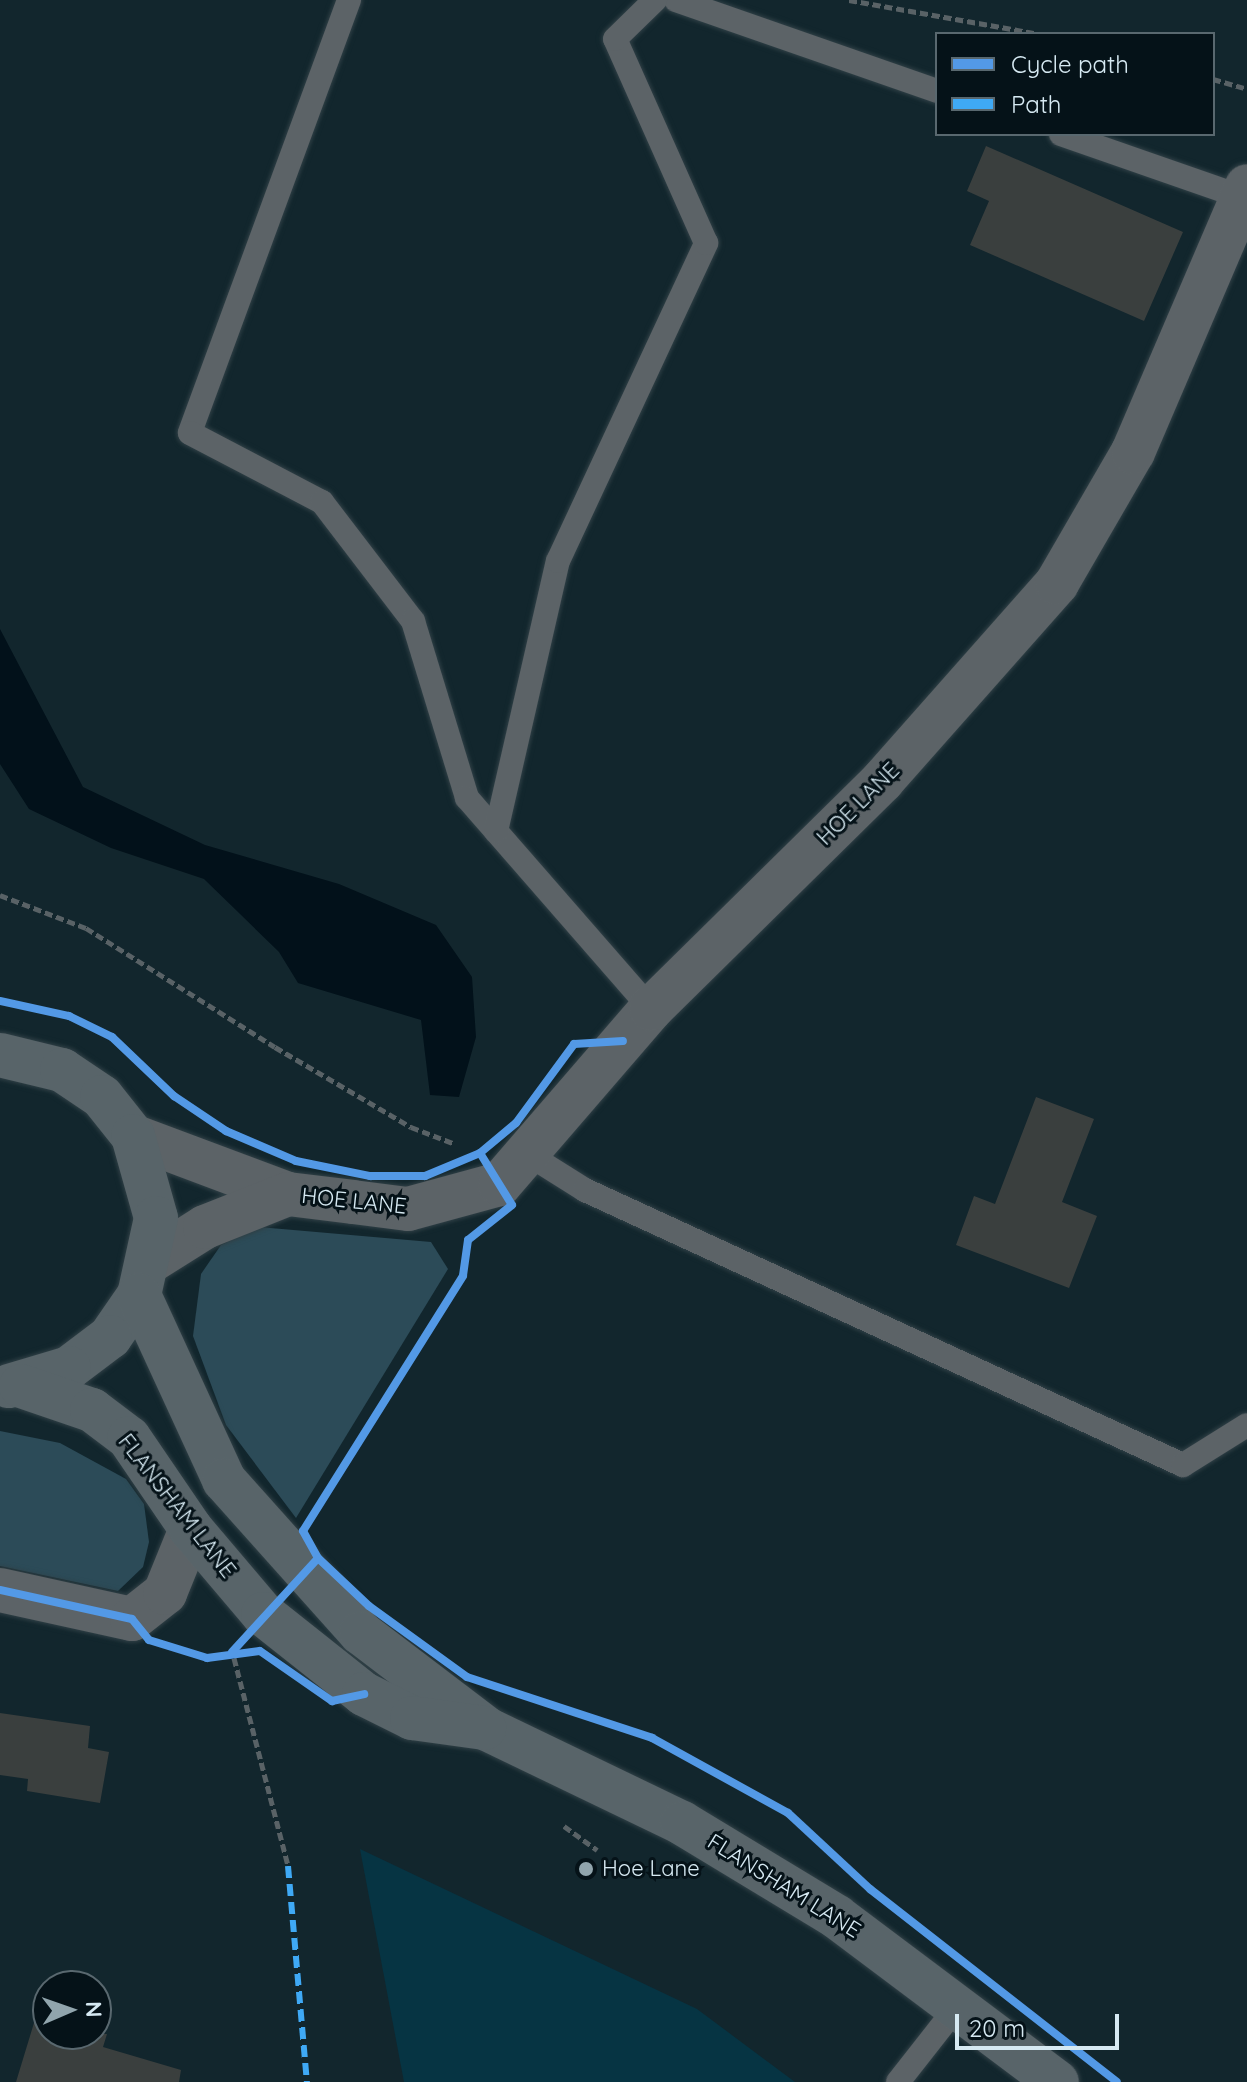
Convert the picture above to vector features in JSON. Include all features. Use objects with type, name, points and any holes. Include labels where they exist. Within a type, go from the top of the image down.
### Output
[{"type":"main road","points":[[0,1055],[62,1070],[102,1097],[133,1136],[150,1175],[145,1278],[110,1337],[69,1368],[11,1386]]},
{"type":"main road","name":"FLANSHAM LANE","points":[[145,1278],[224,1480],[361,1633],[487,1729],[682,1823],[837,1917],[960,2003],[1057,2082]]},
{"type":"main road","name":"FLANSHAM LANE","points":[[11,1386],[92,1410],[129,1438],[191,1529],[255,1633],[412,1718],[487,1729]]},
{"type":"street","name":"HOE LANE","points":[[133,1136],[288,1194],[408,1209],[502,1163],[651,1009],[882,781],[1057,583],[1133,452],[1244,192]]},
{"type":"street","name":"HOE LANE","points":[[145,1278],[205,1227],[288,1194]]},
{"type":"street","points":[[0,1590],[132,1619],[165,1593],[191,1529]]},
{"type":"lane","points":[[349,0],[190,433],[322,502],[413,621],[467,798],[651,1009]]},
{"type":"lane","points":[[496,831],[558,561],[706,243],[615,39],[655,0]]},
{"type":"lane","points":[[676,0],[935,90]]},
{"type":"lane","points":[[1067,136],[1244,192]]},
{"type":"lane","points":[[502,1163],[585,1190],[1183,1465],[1247,1425]]},
{"type":"lane","points":[[898,2082],[960,2003]]},
{"type":"path","points":[[849,0],[1028,32]]},
{"type":"path","points":[[1215,80],[1247,89]]},
{"type":"path","points":[[0,895],[86,928],[411,1127],[502,1163]]},
{"type":"path","points":[[220,1655],[232,1652],[255,1633]]},
{"type":"path","points":[[232,1652],[255,1633]]},
{"type":"path","points":[[232,1652],[288,1866]]},
{"type":"shaded area","points":[[0,629],[83,787],[205,845],[339,884],[436,925],[472,977],[476,1037],[459,1097],[430,1095],[421,1020],[298,983],[279,952],[204,879],[111,848],[29,809],[0,764]]},
{"type":"shaded area","points":[[259,1227],[431,1242],[448,1269],[296,1518],[226,1425],[193,1336],[201,1274],[221,1245]]},
{"type":"shaded area","points":[[0,1431],[60,1443],[126,1479],[144,1504],[149,1542],[143,1567],[118,1591],[0,1566]]},
{"type":"shaded area","points":[[360,1849],[697,2009],[795,2082],[404,2082]]},
{"type":"building","points":[[986,146],[1183,232],[1144,321],[970,245],[989,201],[967,191]]},
{"type":"building","points":[[1036,1097],[1094,1119],[1062,1202],[1097,1216],[1069,1288],[956,1245],[974,1196],[995,1204]]},
{"type":"building","points":[[0,1713],[90,1726],[88,1748],[109,1752],[100,1803],[27,1791],[28,1779],[0,1775]]},
{"type":"building","points":[[32,2029],[32,2050],[112,2050],[181,2070],[179,2082],[16,2082]]},
{"type":"marked path","points":[[288,1866],[307,2082]]},
{"type":"cycle path","points":[[0,1001],[69,1016],[112,1037],[174,1096],[226,1131],[296,1161],[370,1176],[425,1176],[480,1153],[516,1123],[574,1044],[623,1041]]},
{"type":"cycle path","points":[[480,1153],[512,1205],[468,1240],[463,1276],[303,1531],[318,1558],[369,1606],[467,1677],[652,1738],[788,1813],[870,1889],[1117,2082]]},
{"type":"cycle path","points":[[232,1652],[318,1558]]},
{"type":"cycle path","points":[[0,1590],[132,1619],[149,1640],[207,1658],[260,1651],[332,1701],[364,1694]]},
{"type":"place","name":"Hoe Lane","points":[[586,1869]]}]
